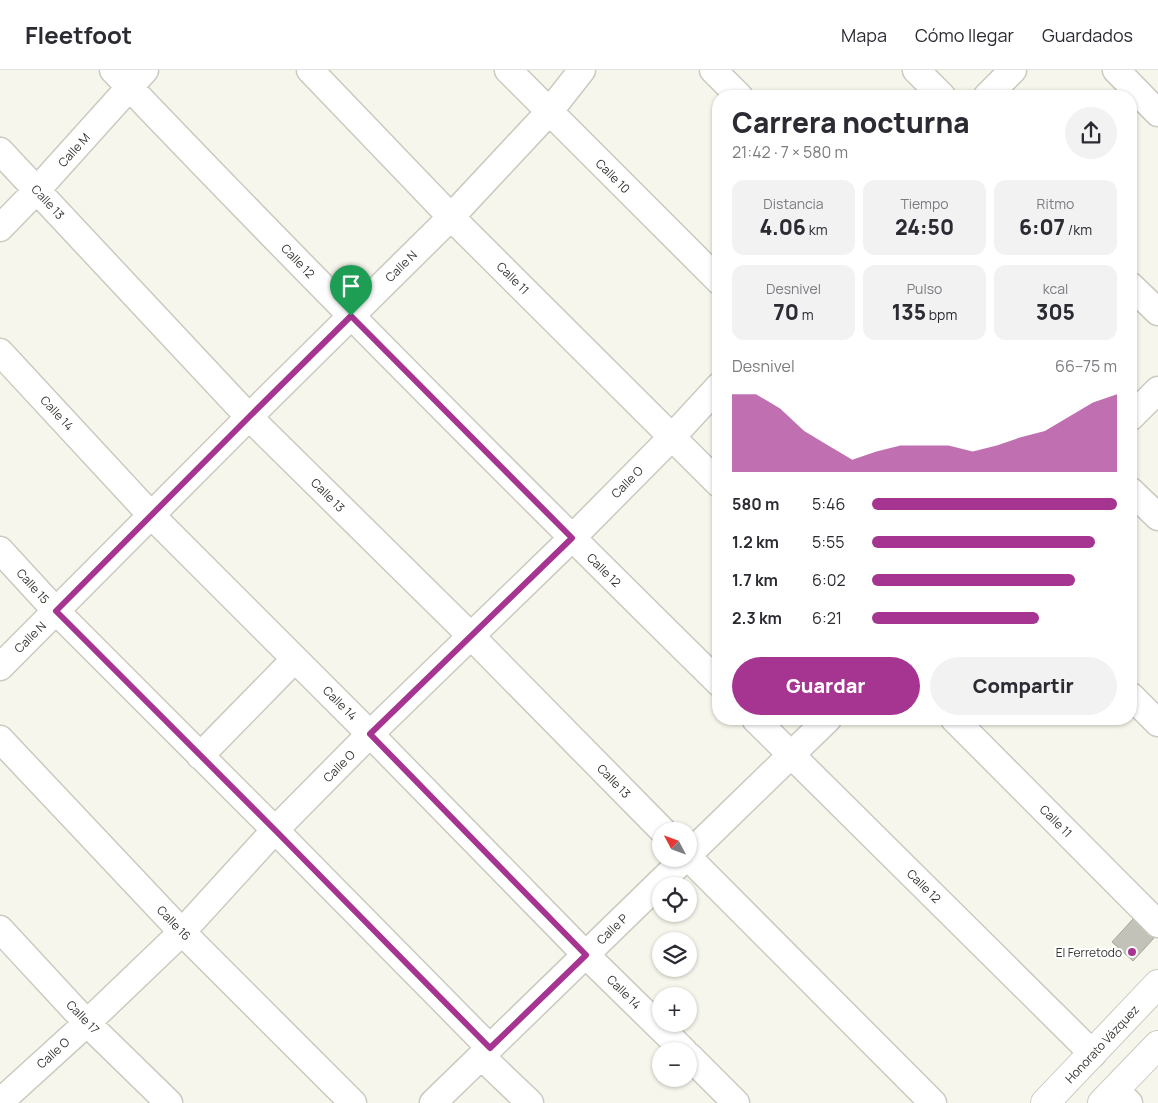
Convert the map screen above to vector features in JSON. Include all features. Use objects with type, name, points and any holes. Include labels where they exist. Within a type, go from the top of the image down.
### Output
[{"type":"street","name":"Calle 11","points":[[310,70],[451,217],[712,477]]},
{"type":"street","name":"Calle 10","points":[[508,70],[712,274]]},
{"type":"street","name":"Calle N","points":[[0,667],[451,217],[549,112],[582,70]]},
{"type":"street","points":[[713,70],[732,90]]},
{"type":"street","points":[[916,70],[936,90]]},
{"type":"street","points":[[993,90],[1013,70]]},
{"type":"street","points":[[1116,70],[1136,90]]},
{"type":"street","name":"Calle M","points":[[0,228],[37,190],[129,76]]},
{"type":"street","name":"Calle 12","points":[[129,76],[351,316],[712,676]]},
{"type":"street","points":[[1137,92],[1158,113]]},
{"type":"street","name":"Calle 13","points":[[0,151],[249,417],[471,636],[654,822]]},
{"type":"street","points":[[1137,292],[1158,312]]},
{"type":"street","name":"Calle 14","points":[[0,352],[151,515],[370,734],[586,955],[675,1042]]},
{"type":"street","points":[[1137,411],[1158,390]]},
{"type":"street","name":"Calle O","points":[[5,1101],[182,932],[275,830],[370,734],[572,538],[712,394]]},
{"type":"street","points":[[1137,497],[1158,517]]},
{"type":"street","name":"Calle 15","points":[[0,550],[56,611],[275,830],[486,1052],[530,1103]]},
{"type":"street","points":[[200,756],[295,659]]},
{"type":"street","points":[[1137,702],[1158,723]]},
{"type":"street","name":"Calle 12","points":[[761,725],[1093,1054]]},
{"type":"street","points":[[698,847],[822,725]]},
{"type":"street","name":"Calle 11","points":[[960,725],[1158,924]]},
{"type":"street","name":"Calle 16","points":[[0,739],[182,932],[353,1103]]},
{"type":"street","points":[[698,865],[933,1103]]},
{"type":"street","name":"Calle P","points":[[433,1103],[675,868]]},
{"type":"street","name":"Calle 17","points":[[0,929],[87,1022],[169,1103]]},
{"type":"street","name":"Honorato Vázquez","points":[[1045,1103],[1158,984]]},
{"type":"street","points":[[1115,1099],[1158,1045]]},
{"type":"street","points":[[697,1064],[736,1103]]},
{"type":"building","points":[[1133,919],[1154,938],[1133,961],[1112,942]]},
{"type":"place","name":"El Ferretodo","points":[[1132,952]]},
{"type":"route","points":[[351,316],[572,538],[370,734],[586,955],[490,1048],[56,611],[351,316]]}]
